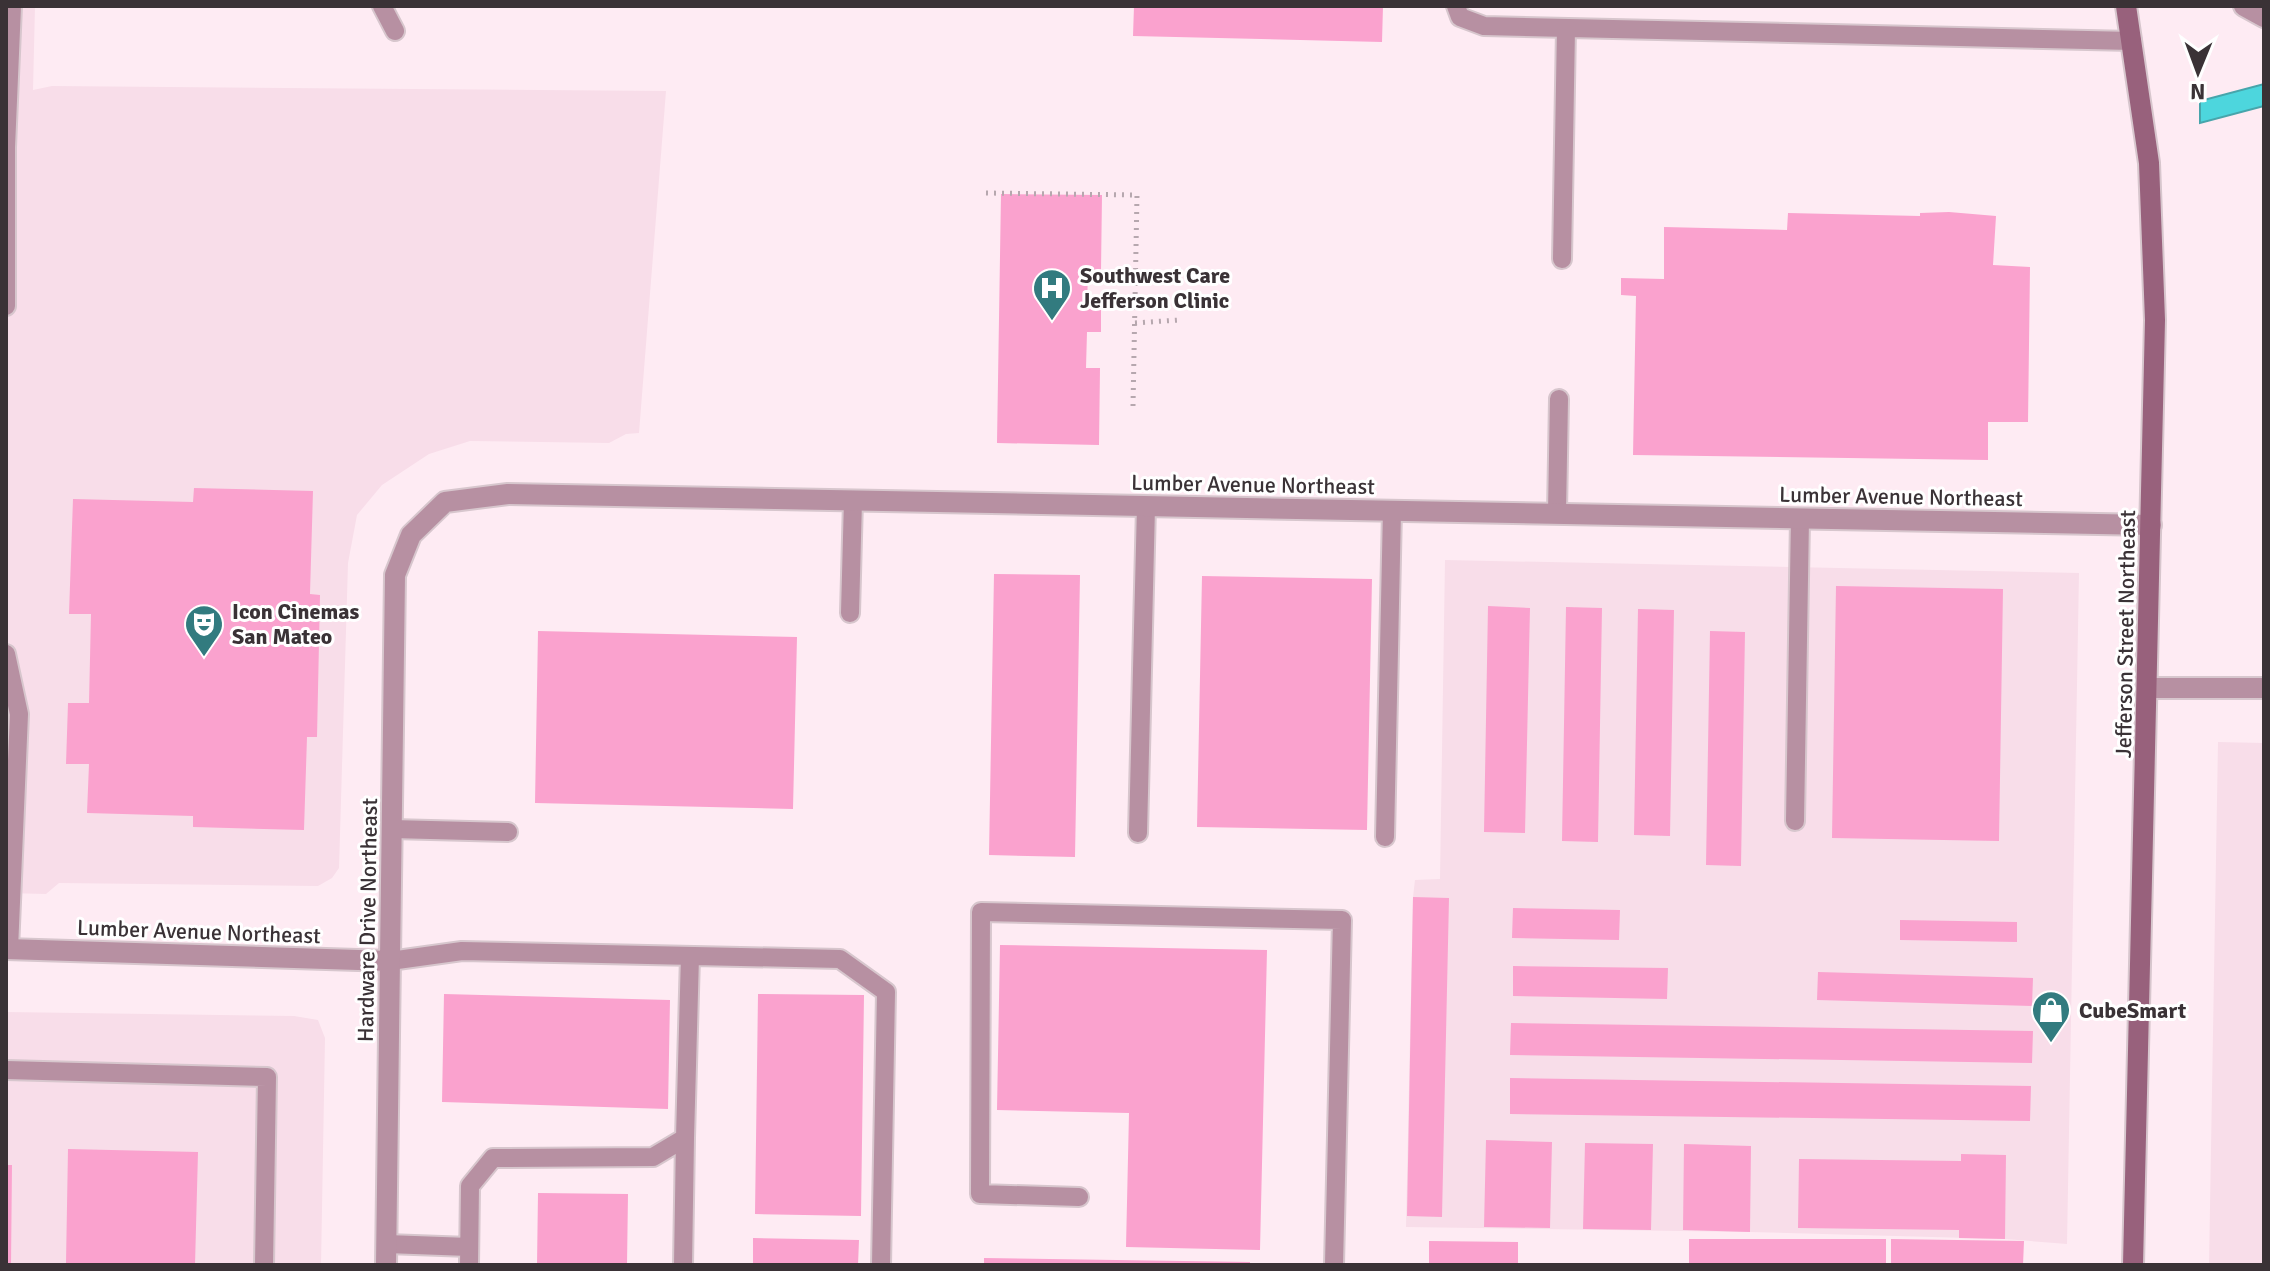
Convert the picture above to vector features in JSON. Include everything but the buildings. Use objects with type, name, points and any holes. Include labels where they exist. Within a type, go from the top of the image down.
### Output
[{"type":"main road","name":"Jefferson Street Northeast","points":[[2126,6],[2149,163],[2155,320],[2133,1265]]},
{"type":"street","points":[[2244,6],[2264,17]]},
{"type":"street","name":"Lumber Avenue Northeast","points":[[395,575],[411,535],[445,502],[508,494],[2151,525]]},
{"type":"street","name":"Hardware Drive Northeast","points":[[386,1265],[395,575]]},
{"type":"street","points":[[2148,688],[2264,688]]},
{"type":"street","name":"Lumber Avenue Northeast","points":[[7,949],[390,961]]},
{"type":"lane","points":[[6,306],[6,147],[12,6]]},
{"type":"lane","points":[[382,6],[395,31]]},
{"type":"lane","points":[[1456,6],[1460,17],[1484,26],[2132,41]]},
{"type":"lane","points":[[1562,259],[1566,28]]},
{"type":"lane","points":[[1557,513],[1559,399]]},
{"type":"lane","points":[[850,613],[853,500]]},
{"type":"lane","points":[[1138,833],[1146,506]]},
{"type":"lane","points":[[1385,837],[1392,510]]},
{"type":"lane","points":[[1795,821],[1800,518]]},
{"type":"lane","points":[[6,654],[19,714],[7,949]]},
{"type":"lane","points":[[392,829],[508,832]]},
{"type":"lane","points":[[1079,1197],[980,1194],[981,912],[1342,920],[1334,1265]]},
{"type":"lane","points":[[390,961],[462,951],[840,959],[886,992],[881,1265]]},
{"type":"lane","points":[[683,1265],[690,956]]},
{"type":"lane","points":[[6,1070],[267,1077],[264,1265]]},
{"type":"lane","points":[[387,1244],[469,1256],[470,1186],[493,1158],[653,1157],[685,1138]]},
{"type":"path","points":[[986,193],[1137,195],[1133,406]]},
{"type":"path","points":[[1135,323],[1179,320]]},
{"type":"shaded area","points":[[6,6],[35,6],[33,90],[52,86],[666,91],[639,433],[626,434],[609,443],[470,441],[429,454],[382,485],[357,515],[348,563],[339,868],[332,878],[318,886],[59,883],[46,894],[6,893]]},
{"type":"shaded area","points":[[1445,560],[2079,573],[2067,1244],[2005,1239],[1750,1232],[1406,1227],[1413,897],[1415,880],[1440,879]]},
{"type":"shaded area","points":[[2218,742],[2264,743],[2264,1265],[2209,1265]]},
{"type":"shaded area","points":[[6,1012],[294,1016],[318,1020],[325,1038],[321,1265],[6,1265]]},
{"type":"water","points":[[2264,84],[2264,106],[2200,123],[2200,101]]},
{"type":"place","name":"Southwest Care Jefferson Clinic","points":[[1052,322]]},
{"type":"place","name":"Icon Cinemas San Mateo","points":[[204,658]]},
{"type":"place","name":"CubeSmart","points":[[2051,1044]]}]
